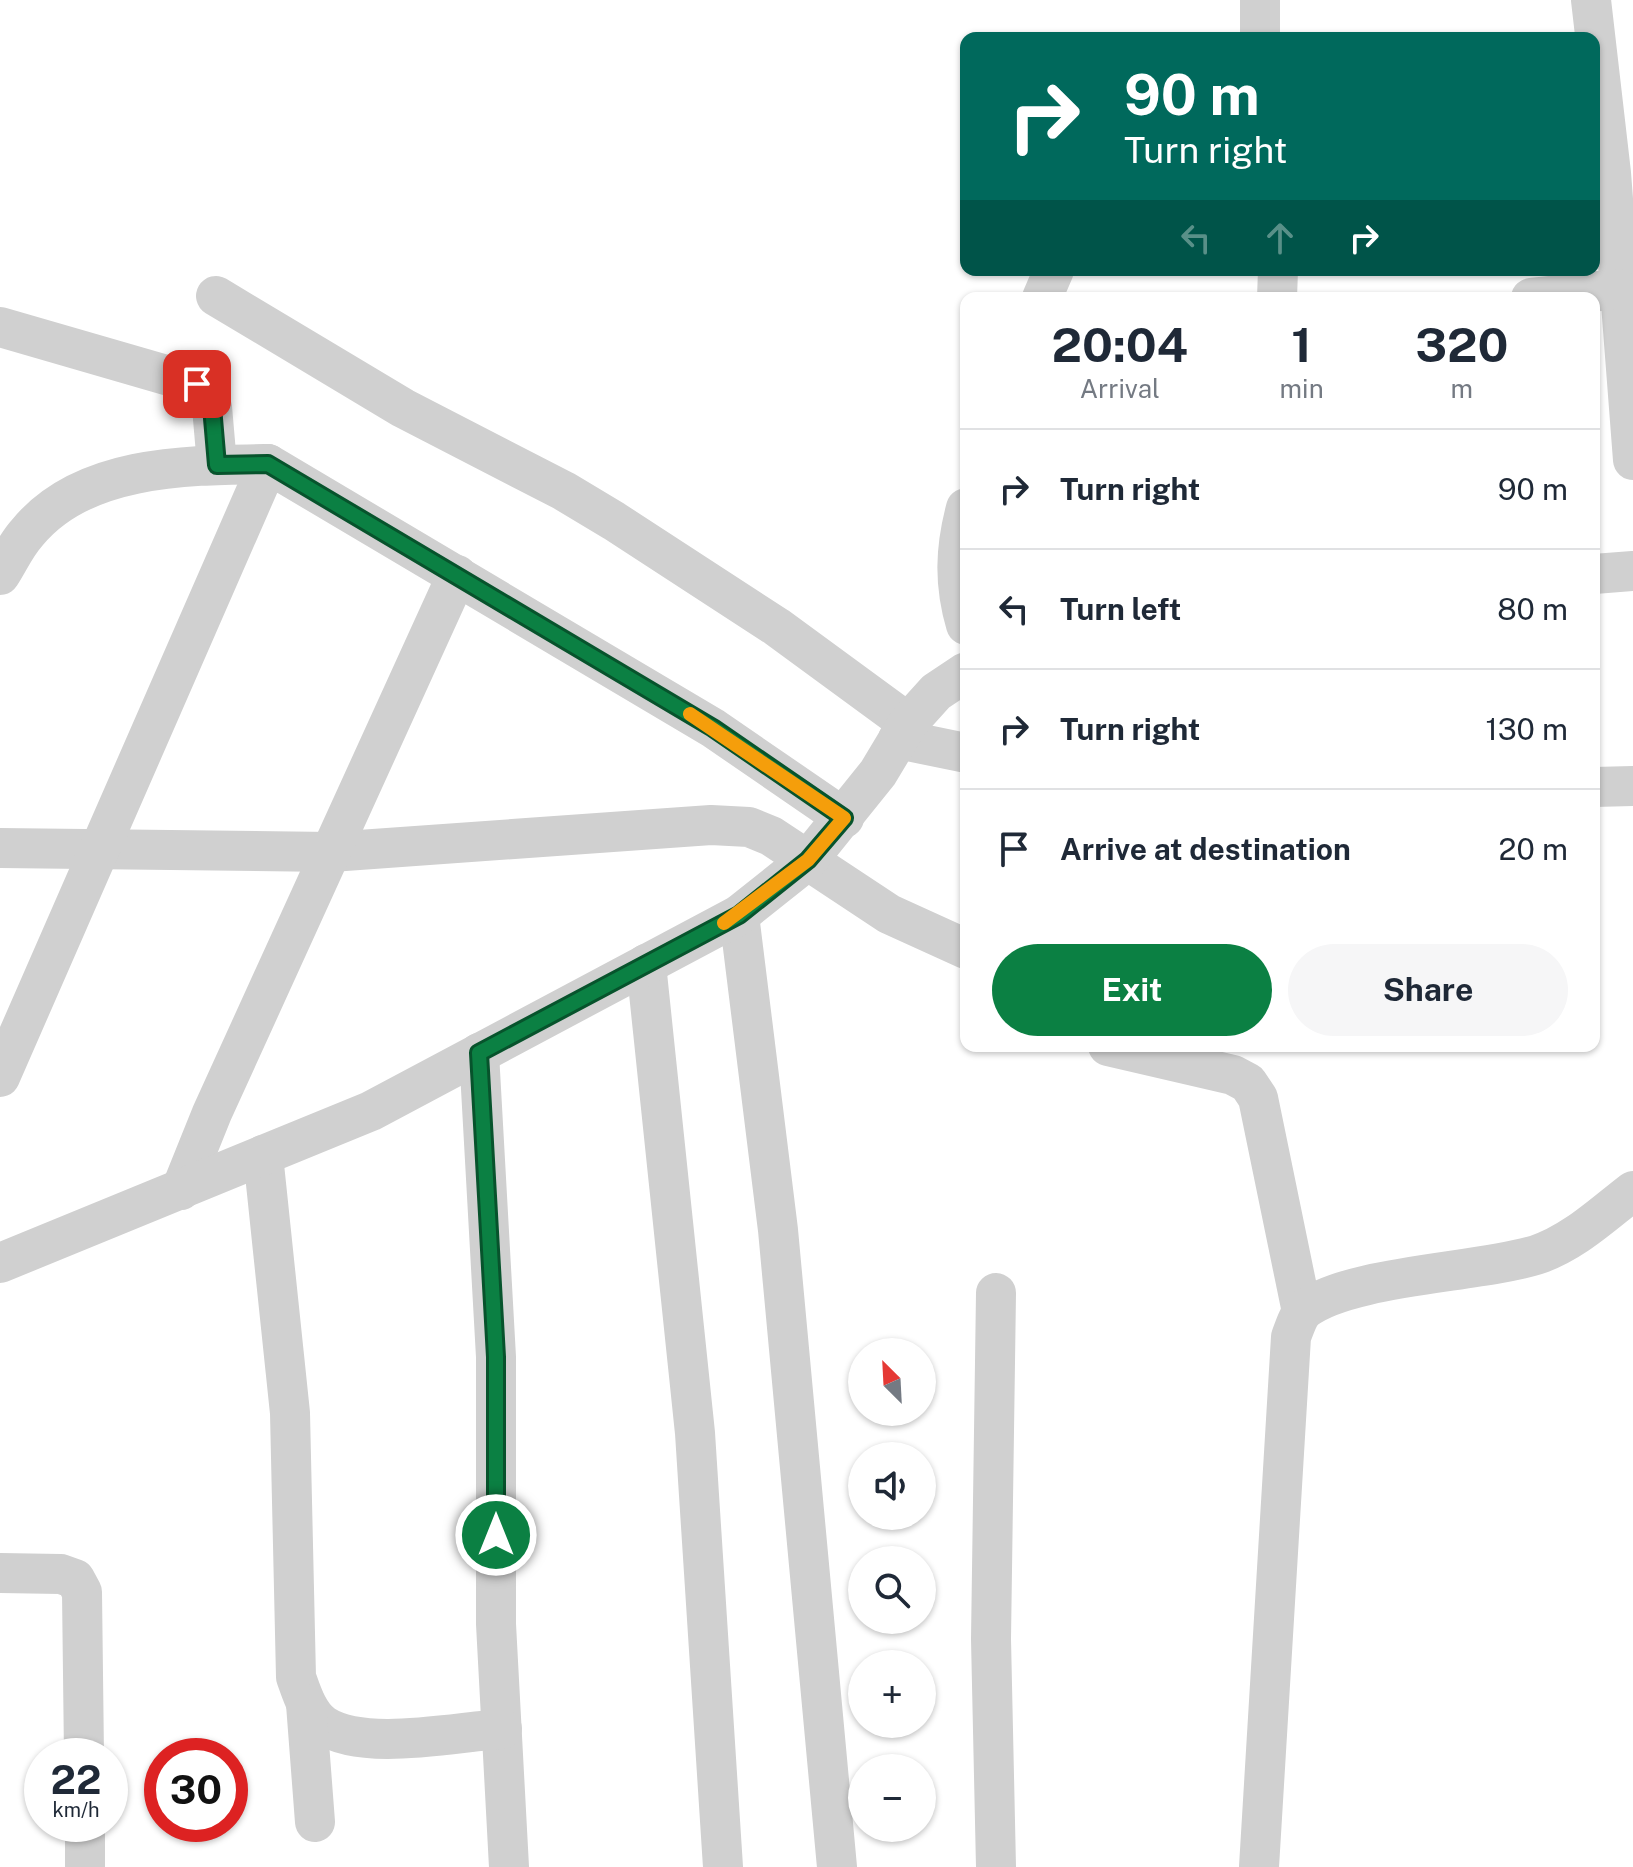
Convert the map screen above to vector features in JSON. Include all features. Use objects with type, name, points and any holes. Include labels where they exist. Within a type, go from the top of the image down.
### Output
[{"type":"street","points":[[1260,0],[1260,32]]},
{"type":"street","points":[[1591,0],[1595,32]]},
{"type":"street","points":[[1600,78],[1611,173],[1633,460]]},
{"type":"street","points":[[1590,292],[1619,289]]},
{"type":"street","points":[[216,296],[403,408],[564,491],[614,521],[777,627],[903,731],[960,751]]},
{"type":"street","points":[[0,327],[197,384],[212,407],[217,465]]},
{"type":"street","points":[[0,575],[27,533],[53,508],[82,489],[129,475],[217,465],[268,464],[713,728],[844,818]]},
{"type":"street","points":[[0,1077],[268,464]]},
{"type":"street","points":[[960,531],[956,573],[960,594]]},
{"type":"street","points":[[1600,574],[1633,571]]},
{"type":"street","points":[[181,1190],[457,575]]},
{"type":"street","points":[[0,1263],[371,1111],[739,915],[808,860],[844,818],[903,731],[936,692],[960,676]]},
{"type":"street","points":[[1600,787],[1633,786]]},
{"type":"street","points":[[0,848],[331,852],[711,825],[749,827],[771,836],[889,914],[960,946]]},
{"type":"street","points":[[739,915],[780,1245],[837,1867]]},
{"type":"street","points":[[646,964],[695,1433],[723,1867]]},
{"type":"street","points":[[1136,1052],[1205,1067],[1248,1083],[1258,1098],[1302,1312],[1291,1337],[1259,1867]]},
{"type":"street","points":[[479,1053],[496,1357],[496,1624],[509,1867]]},
{"type":"street","points":[[263,1155],[290,1413],[296,1677],[306,1704],[315,1822]]},
{"type":"street","points":[[1302,1312],[1325,1299],[1362,1288],[1537,1255],[1579,1234],[1633,1191]]},
{"type":"street","points":[[996,1293],[991,1639],[996,1867]]},
{"type":"street","points":[[0,1573],[61,1574],[75,1579],[82,1592],[84,1738]]},
{"type":"street","points":[[306,1704],[321,1723],[343,1735],[368,1739],[502,1729]]},
{"type":"street","points":[[85,1842],[85,1867]]},
{"type":"slow traffic","points":[[690,714],[844,818],[808,860],[739,915],[724,923]]},
{"type":"route","points":[[197,384],[206,393],[212,407],[217,465],[268,464],[713,728],[844,818],[808,860],[739,915],[479,1053],[496,1357],[496,1535]]}]
